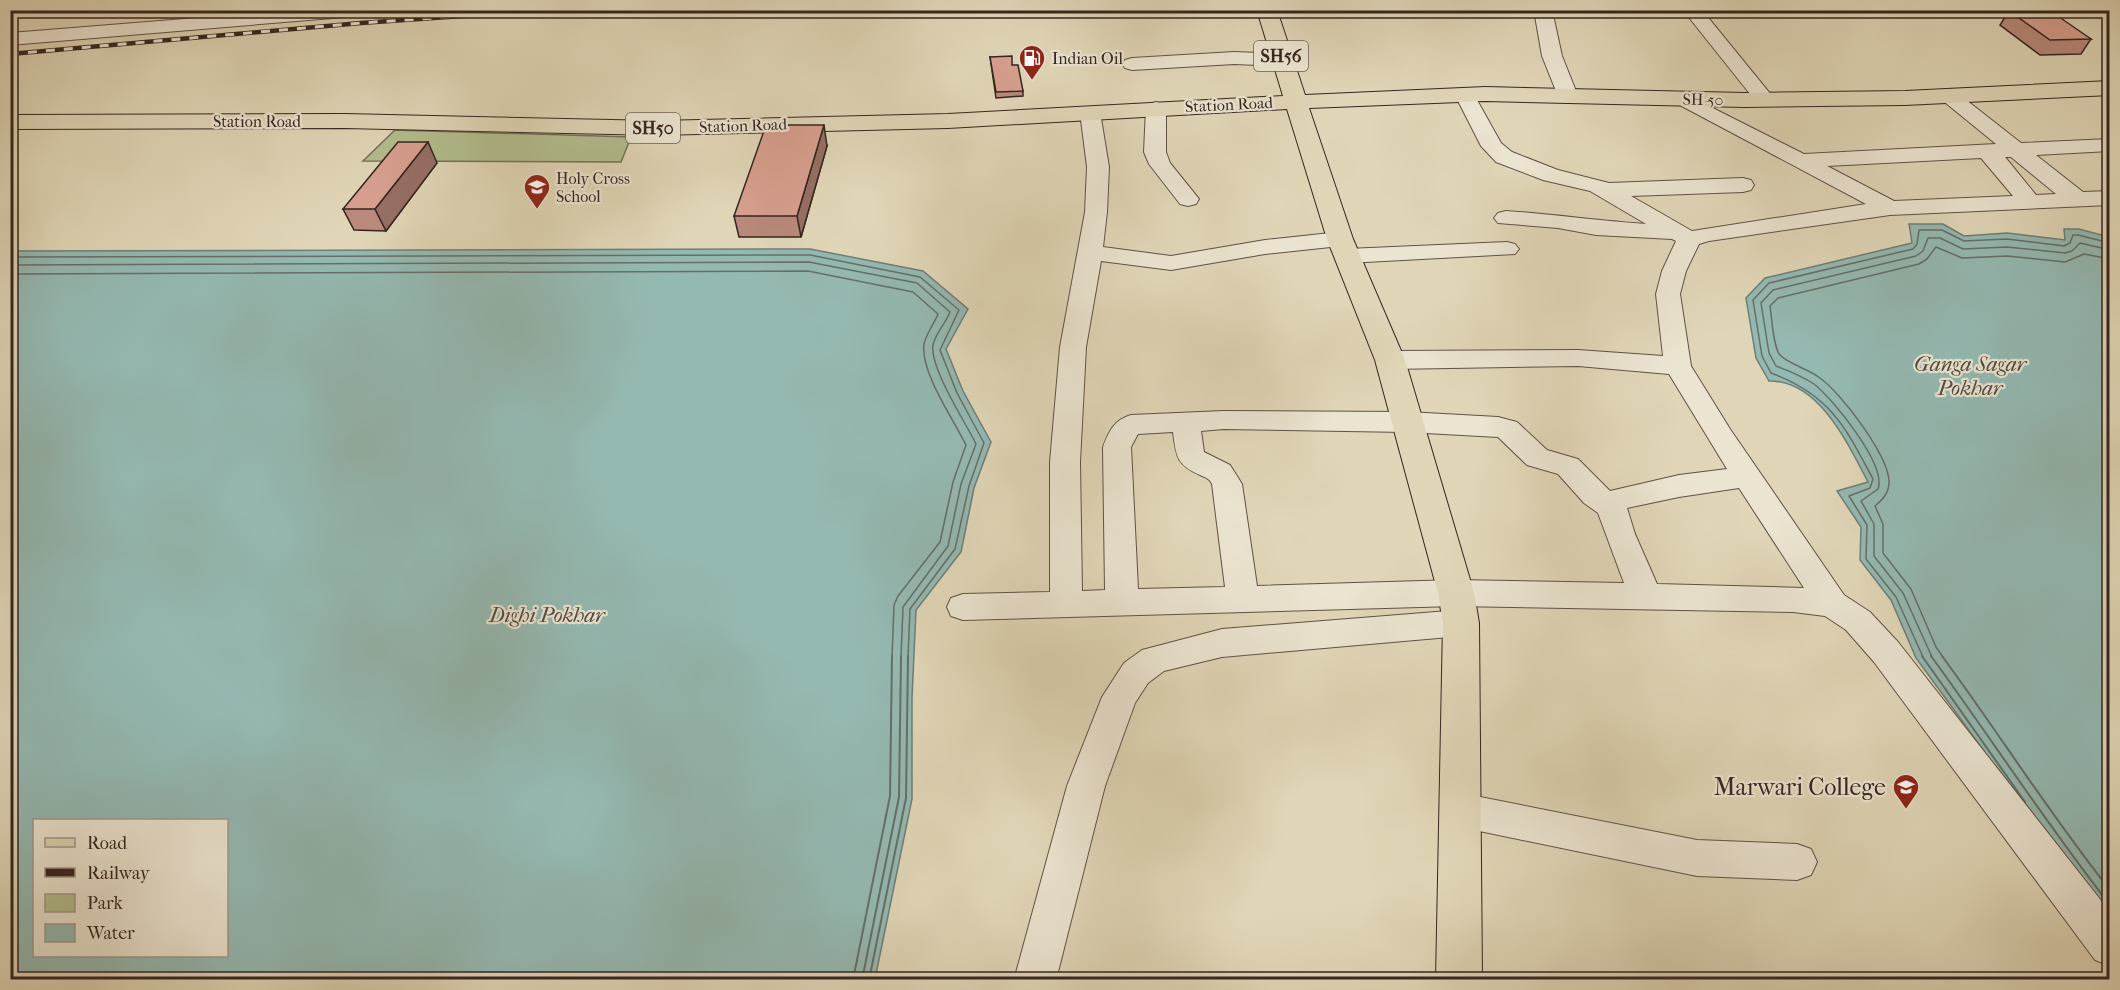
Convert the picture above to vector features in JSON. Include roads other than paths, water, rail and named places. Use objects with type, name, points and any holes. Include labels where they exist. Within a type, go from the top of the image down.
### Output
[{"type":"main road","name":"SH56","points":[[1267,10],[1295,101]]},
{"type":"main road","name":"SH-50","points":[[1295,101],[1465,95],[1765,100],[1949,96],[2109,88]]},
{"type":"main road","name":"Station Road","points":[[10,122],[344,121],[657,128],[948,121],[1295,101]]},
{"type":"main road","points":[[1295,101],[1344,247],[1390,360],[1458,608],[1459,980]]},
{"type":"street","points":[[225,23],[242,10]]},
{"type":"street","points":[[10,39],[369,10]]},
{"type":"street","points":[[1543,10],[1552,56],[1568,96]]},
{"type":"street","points":[[1692,10],[1765,100]]},
{"type":"street","points":[[1164,44],[1280,50]]},
{"type":"street","points":[[1132,64],[1234,58],[1280,50]]},
{"type":"street","points":[[1465,95],[1492,146],[1504,157],[1551,175],[1588,182],[1684,236]]},
{"type":"street","points":[[1949,96],[2078,200]]},
{"type":"street","points":[[1683,99],[1890,207]]},
{"type":"street","points":[[1156,108],[1155,152],[1160,164],[1188,199]]},
{"type":"street","points":[[1066,605],[1065,462],[1072,347],[1096,212],[1098,167],[1090,112]]},
{"type":"street","points":[[1801,161],[2109,145]]},
{"type":"street","points":[[1985,150],[2002,166],[2030,202]]},
{"type":"street","points":[[1605,190],[1743,185]]},
{"type":"street","points":[[1506,218],[1558,221],[1596,228],[1684,236],[1890,207],[2109,198]]},
{"type":"street","points":[[1684,236],[1668,294],[1678,366],[1747,476],[1832,604],[1858,621],[1886,652],[2109,946]]},
{"type":"street","points":[[1090,252],[1171,263],[1265,247],[1508,249]]},
{"type":"street","points":[[1390,360],[1578,358],[1678,366]]},
{"type":"street","points":[[1122,602],[1117,447],[1122,432],[1131,425],[1223,420],[1407,422],[1507,429],[1537,458],[1568,466],[1591,491],[1611,507],[1646,596]]},
{"type":"street","points":[[1186,421],[1191,454],[1195,461],[1221,472],[1227,484],[1243,598]]},
{"type":"street","points":[[1611,507],[1612,501],[1618,498],[1747,476]]},
{"type":"street","points":[[1035,980],[1086,786],[1120,697],[1136,673],[1154,660],[1222,643],[1458,608],[1646,596],[1793,598],[1832,604]]},
{"type":"street","points":[[963,607],[1243,598],[1458,608]]},
{"type":"street","points":[[1460,810],[1697,858],[1797,862]]},
{"type":"water","name":"Ganga Sagar Pokhar","points":[[1909,224],[1943,224],[1964,236],[2007,233],[2065,240],[2064,229],[2079,229],[2109,237],[2109,927],[2059,862],[1984,751],[1916,658],[1891,600],[1860,560],[1861,527],[1837,491],[1868,482],[1841,433],[1817,402],[1803,391],[1787,383],[1769,381],[1756,358],[1746,298],[1765,278],[1912,243]]},
{"type":"water","name":"Dighi Pokhar","points":[[810,249],[923,271],[968,309],[946,349],[963,391],[991,442],[974,488],[961,552],[916,610],[912,698],[912,799],[875,979],[11,979],[11,251]]},
{"type":"railway","points":[[10,54],[361,23],[552,10]]},
{"type":"place","name":"Indian Oil","points":[[1032,81]]},
{"type":"place","name":"Holy Cross School","points":[[537,210]]},
{"type":"place","name":"Marwari College","points":[[1906,810]]}]
